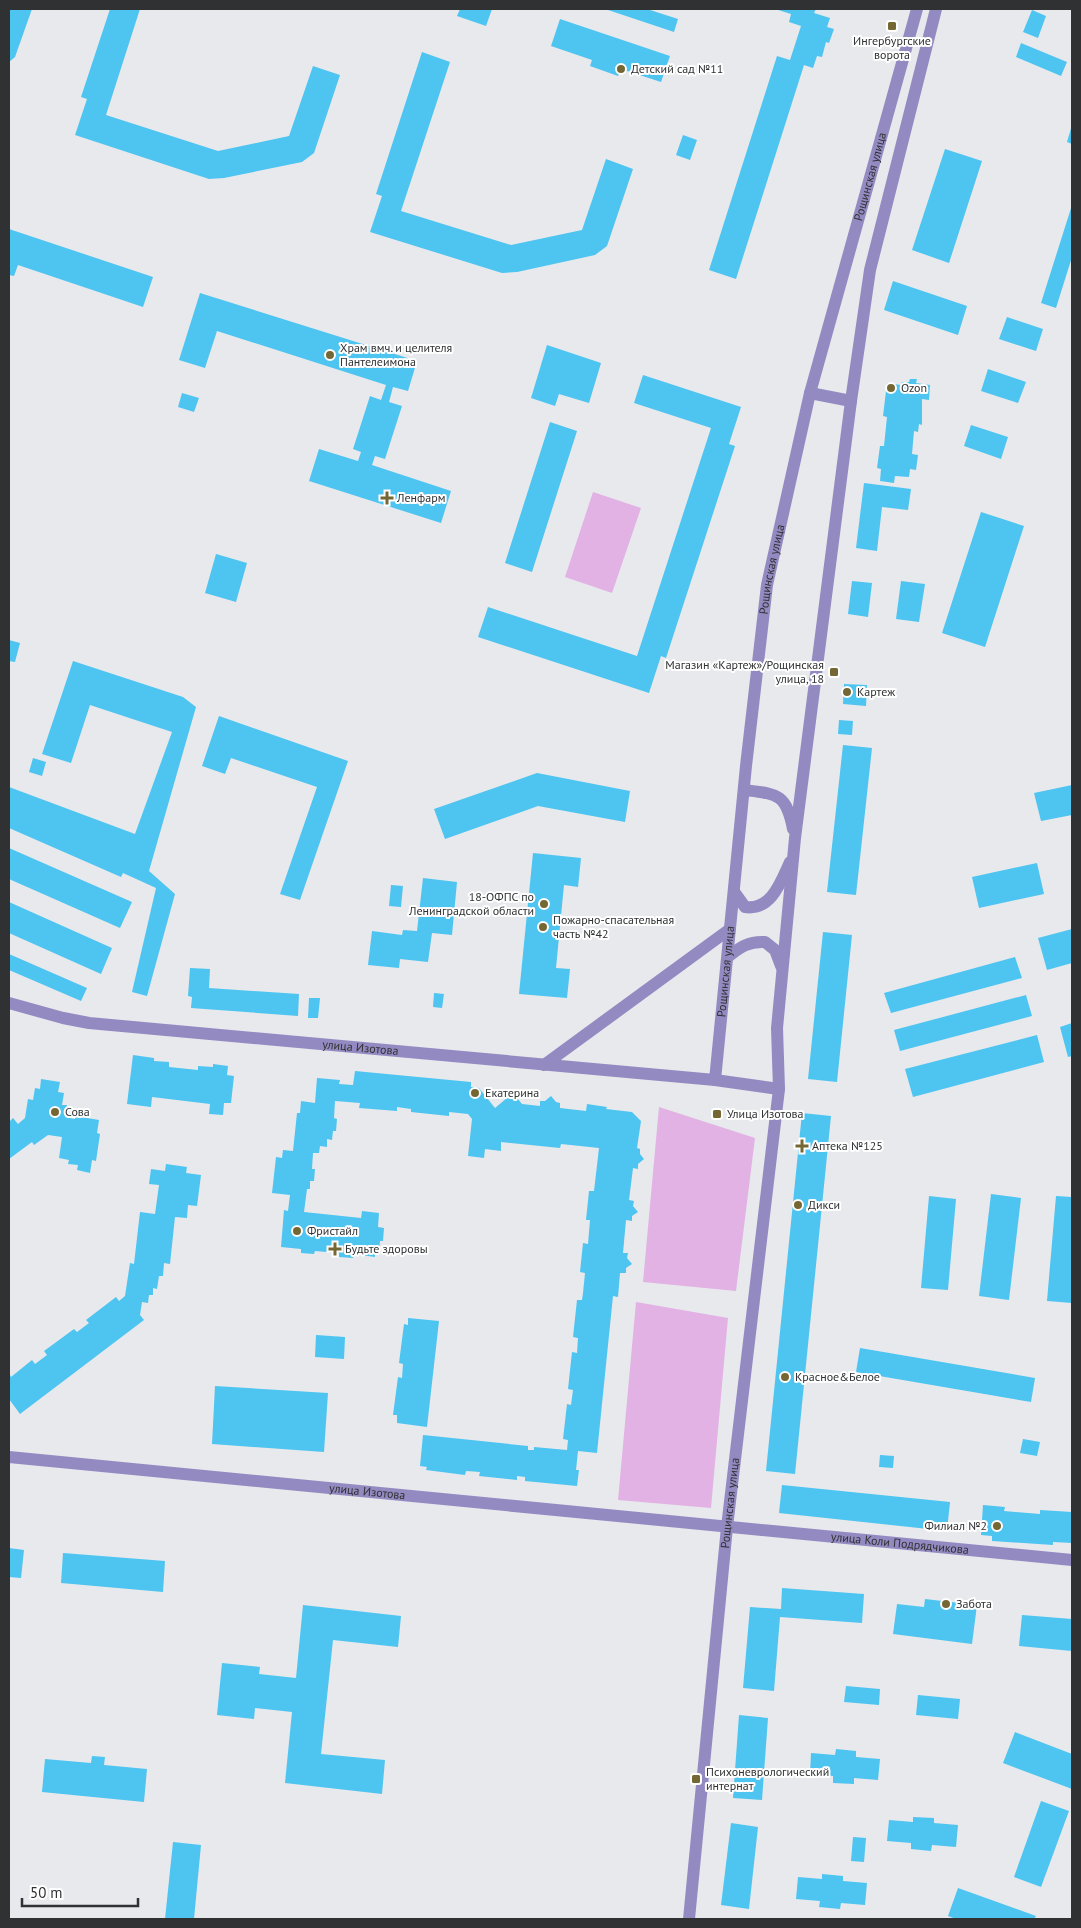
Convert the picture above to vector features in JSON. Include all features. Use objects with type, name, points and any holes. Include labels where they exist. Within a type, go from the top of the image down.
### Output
[{"type":"street","name":"Рощинская улица","points":[[715,1080],[767,585],[810,393],[917,9]]},
{"type":"street","name":"Рощинская улица","points":[[688,1919],[727,1527],[779,1089],[777,1028],[793,856],[850,401],[870,270],[936,9]]},
{"type":"street","points":[[810,393],[850,401]]},
{"type":"street","points":[[744,790],[774,794],[786,803],[795,838]]},
{"type":"street","points":[[735,893],[745,907],[762,906],[779,884],[793,856]]},
{"type":"street","points":[[544,1065],[730,929]]},
{"type":"street","points":[[728,957],[739,948],[748,944],[765,942],[775,950],[782,971]]},
{"type":"street","name":"улица Изотова","points":[[9,1003],[89,1023],[715,1080]]},
{"type":"street","points":[[715,1080],[779,1089]]},
{"type":"street","name":"улица Изотова","points":[[9,1457],[727,1527]]},
{"type":"street","name":"улица Коли Подрядчикова","points":[[727,1527],[1072,1560]]},
{"type":"shaded area","points":[[593,492],[641,508],[612,593],[565,577]]},
{"type":"shaded area","points":[[659,1107],[755,1138],[736,1291],[643,1282]]},
{"type":"shaded area","points":[[636,1302],[728,1318],[711,1508],[618,1500]]},
{"type":"building","points":[[9,9],[32,9],[15,57],[9,62]]},
{"type":"building","points":[[110,9],[140,9],[106,115],[218,151],[289,136],[313,66],[340,75],[314,153],[302,162],[224,178],[209,179],[75,135],[87,99],[81,97]]},
{"type":"building","points":[[460,9],[492,9],[486,26],[457,16]]},
{"type":"building","points":[[605,9],[647,9],[678,19],[674,32]]},
{"type":"building","points":[[775,9],[816,9],[814,13],[830,18],[827,27],[834,29],[829,43],[826,42],[822,57],[817,56],[813,68],[804,65],[736,279],[709,270],[777,56],[790,60],[801,26],[789,22],[791,14]]},
{"type":"building","points":[[1032,10],[1046,16],[1038,38],[1023,32]]},
{"type":"building","points":[[560,19],[670,56],[661,82],[621,69],[618,76],[590,66],[592,60],[551,46]]},
{"type":"building","points":[[1021,43],[1067,62],[1061,76],[1016,57]]},
{"type":"building","points":[[422,52],[450,62],[401,211],[511,245],[582,230],[606,159],[633,169],[607,246],[595,255],[517,272],[502,273],[370,232],[382,196],[376,194]]},
{"type":"building","points":[[1072,125],[1072,144],[1067,142]]},
{"type":"building","points":[[683,135],[697,140],[690,160],[676,155]]},
{"type":"building","points":[[945,149],[982,161],[949,263],[912,250]]},
{"type":"building","points":[[1072,205],[1072,257],[1056,308],[1041,303]]},
{"type":"building","points":[[9,229],[153,277],[143,307],[18,265],[14,276],[9,275]]},
{"type":"building","points":[[893,281],[967,306],[958,335],[884,310]]},
{"type":"building","points":[[200,293],[417,361],[408,391],[393,387],[389,402],[402,406],[385,459],[375,456],[372,465],[451,491],[441,523],[309,481],[319,449],[358,461],[361,452],[353,449],[370,396],[381,400],[386,385],[217,331],[205,368],[179,360]]},
{"type":"building","points":[[1007,317],[1043,329],[1036,351],[999,339]]},
{"type":"building","points":[[547,345],[601,363],[589,403],[559,394],[555,406],[531,398]]},
{"type":"building","points":[[988,369],[1026,382],[1018,403],[981,391]]},
{"type":"building","points":[[643,375],[741,407],[729,444],[735,446],[666,658],[661,656],[649,693],[478,637],[488,607],[637,656],[711,428],[634,403]]},
{"type":"building","points":[[910,379],[917,379],[916,383],[930,385],[929,400],[922,399],[922,425],[919,424],[918,432],[914,431],[912,454],[918,455],[916,470],[910,469],[909,477],[895,476],[894,483],[880,481],[881,469],[877,468],[880,446],[884,446],[887,417],[883,416],[887,383],[901,385],[902,382],[909,382]]},
{"type":"building","points":[[182,393],[199,398],[194,412],[178,407]]},
{"type":"building","points":[[550,422],[577,431],[532,572],[505,563]]},
{"type":"building","points":[[971,425],[1008,437],[1001,459],[964,446]]},
{"type":"building","points":[[864,483],[911,489],[908,510],[882,507],[877,551],[856,548]]},
{"type":"building","points":[[981,512],[1024,526],[985,647],[942,633]]},
{"type":"building","points":[[216,554],[247,563],[236,602],[205,593]]},
{"type":"building","points":[[852,581],[872,583],[868,617],[848,614]]},
{"type":"building","points":[[901,581],[925,584],[919,622],[896,619]]},
{"type":"building","points":[[9,640],[20,643],[15,662],[9,661]]},
{"type":"building","points":[[73,661],[183,697],[196,707],[149,871],[175,894],[147,996],[132,992],[156,888],[123,873],[121,877],[9,828],[9,787],[135,834],[172,732],[90,705],[71,763],[42,754]]},
{"type":"building","points":[[844,684],[867,685],[866,706],[843,704]]},
{"type":"building","points":[[219,716],[348,761],[300,900],[280,894],[317,787],[231,758],[225,774],[202,766]]},
{"type":"building","points":[[839,720],[853,721],[852,735],[838,734]]},
{"type":"building","points":[[843,745],[872,748],[856,895],[827,892]]},
{"type":"building","points":[[33,758],[46,762],[42,776],[29,772]]},
{"type":"building","points":[[537,773],[630,791],[625,822],[538,806],[445,839],[434,809]]},
{"type":"building","points":[[1072,785],[1072,815],[1041,821],[1034,793]]},
{"type":"building","points":[[9,848],[132,902],[120,928],[9,879]]},
{"type":"building","name":"Пожарно-спасательная часть №42","points":[[533,853],[581,858],[578,887],[564,885],[556,968],[570,969],[567,998],[519,994]]},
{"type":"building","points":[[1037,863],[1044,894],[979,908],[972,877]]},
{"type":"building","points":[[423,878],[457,882],[452,935],[432,933],[428,962],[400,959],[399,968],[368,965],[372,931],[402,935],[403,930],[417,931]]},
{"type":"building","points":[[391,885],[403,886],[401,907],[389,906]]},
{"type":"building","points":[[9,902],[112,948],[101,974],[9,933]]},
{"type":"building","points":[[1072,929],[1072,963],[1047,970],[1038,938]]},
{"type":"building","points":[[823,932],[852,935],[837,1082],[808,1079]]},
{"type":"building","points":[[9,954],[87,988],[81,1001],[9,970]]},
{"type":"building","points":[[1015,957],[1022,978],[891,1013],[884,993]]},
{"type":"building","points":[[190,968],[210,969],[209,988],[299,994],[298,1016],[191,1008],[192,997],[188,996]]},
{"type":"building","points":[[434,993],[444,994],[442,1008],[433,1007]]},
{"type":"building","points":[[1026,995],[1032,1016],[900,1051],[894,1030]]},
{"type":"building","points":[[309,998],[320,998],[318,1018],[308,1018]]},
{"type":"building","points":[[1072,1023],[1072,1056],[1068,1057],[1060,1027]]},
{"type":"building","points":[[1037,1035],[1044,1062],[913,1097],[905,1069]]},
{"type":"building","points":[[133,1055],[154,1058],[154,1061],[169,1062],[169,1067],[198,1070],[198,1066],[213,1067],[213,1064],[228,1066],[227,1075],[234,1076],[231,1103],[224,1103],[223,1115],[209,1114],[210,1104],[152,1097],[151,1107],[127,1104]]},
{"type":"building","points":[[355,1071],[471,1082],[471,1087],[479,1088],[495,1108],[513,1093],[522,1104],[540,1106],[540,1101],[545,1101],[551,1096],[556,1102],[560,1103],[560,1108],[586,1111],[587,1104],[607,1107],[606,1109],[632,1112],[641,1121],[637,1148],[640,1149],[640,1154],[644,1159],[638,1164],[638,1169],[633,1168],[629,1200],[634,1201],[633,1206],[638,1212],[632,1216],[632,1221],[626,1220],[623,1253],[628,1253],[627,1258],[632,1264],[626,1268],[626,1273],[620,1273],[618,1297],[613,1296],[597,1453],[578,1451],[576,1470],[579,1470],[577,1486],[525,1481],[525,1477],[517,1476],[517,1480],[479,1476],[480,1472],[466,1471],[465,1475],[426,1470],[427,1467],[420,1466],[423,1435],[528,1446],[528,1450],[534,1450],[534,1447],[567,1450],[568,1440],[563,1439],[567,1404],[571,1405],[573,1390],[568,1389],[572,1352],[577,1353],[578,1338],[573,1337],[577,1300],[582,1300],[583,1293],[585,1273],[580,1272],[583,1243],[588,1244],[590,1220],[586,1220],[589,1191],[594,1191],[599,1148],[561,1144],[560,1148],[501,1142],[501,1151],[485,1149],[484,1158],[468,1156],[472,1119],[468,1114],[449,1112],[449,1116],[411,1112],[411,1109],[397,1107],[397,1111],[359,1108],[360,1103],[335,1101],[334,1118],[337,1119],[336,1131],[333,1131],[332,1140],[327,1139],[327,1147],[320,1146],[319,1153],[313,1153],[312,1169],[315,1169],[314,1181],[310,1181],[310,1189],[307,1189],[304,1212],[361,1218],[362,1211],[379,1213],[378,1227],[384,1228],[383,1241],[380,1241],[379,1251],[375,1250],[375,1257],[354,1254],[353,1258],[339,1257],[339,1253],[315,1251],[314,1254],[301,1253],[301,1249],[281,1247],[284,1210],[288,1211],[290,1195],[272,1193],[276,1157],[282,1158],[283,1150],[293,1151],[297,1113],[300,1113],[301,1101],[315,1103],[317,1078],[340,1080],[339,1084],[353,1085]]},
{"type":"building","points":[[41,1079],[60,1082],[58,1092],[64,1093],[62,1105],[67,1105],[65,1117],[75,1119],[75,1116],[99,1120],[97,1133],[100,1134],[96,1161],[92,1160],[90,1173],[77,1170],[78,1165],[68,1164],[69,1160],[59,1158],[62,1137],[48,1135],[34,1145],[32,1142],[9,1159],[9,1122],[13,1118],[18,1124],[25,1118],[28,1099],[33,1100],[35,1088],[40,1089]]},
{"type":"building","points":[[802,1113],[831,1116],[795,1474],[766,1471]]},
{"type":"building","points":[[166,1164],[187,1167],[186,1173],[201,1175],[197,1206],[188,1205],[187,1218],[175,1217],[170,1264],[164,1263],[163,1276],[159,1276],[157,1289],[153,1288],[153,1295],[149,1295],[148,1303],[142,1302],[140,1315],[144,1320],[20,1414],[9,1399],[9,1373],[11,1377],[32,1360],[35,1364],[47,1355],[44,1351],[74,1329],[77,1332],[89,1323],[86,1320],[116,1297],[119,1301],[125,1296],[130,1263],[134,1264],[140,1212],[155,1214],[159,1185],[149,1184],[151,1169],[165,1171]]},
{"type":"building","points":[[991,1194],[1021,1198],[1009,1300],[979,1296]]},
{"type":"building","points":[[929,1196],[956,1199],[948,1290],[921,1288]]},
{"type":"building","points":[[1056,1196],[1072,1197],[1072,1303],[1047,1301]]},
{"type":"building","points":[[408,1318],[439,1321],[427,1427],[397,1423],[397,1415],[393,1415],[398,1377],[402,1378],[403,1364],[399,1363],[404,1324],[408,1325]]},
{"type":"building","points":[[316,1335],[345,1337],[344,1359],[315,1357]]},
{"type":"building","points":[[860,1348],[1035,1378],[1031,1402],[856,1372]]},
{"type":"building","points":[[215,1386],[328,1393],[324,1452],[212,1444]]},
{"type":"building","points":[[1023,1439],[1040,1442],[1037,1456],[1020,1453]]},
{"type":"building","points":[[880,1455],[894,1456],[893,1468],[879,1467]]},
{"type":"building","points":[[782,1485],[950,1502],[947,1531],[779,1513]]},
{"type":"building","points":[[983,1505],[1005,1507],[1004,1511],[1040,1514],[1040,1510],[1072,1512],[1072,1543],[1053,1542],[1053,1545],[992,1541],[992,1536],[981,1535]]},
{"type":"building","points":[[9,1548],[24,1550],[21,1578],[9,1577]]},
{"type":"building","points":[[63,1553],[165,1561],[163,1592],[61,1583]]},
{"type":"building","points":[[782,1588],[864,1594],[862,1623],[780,1617],[774,1691],[743,1688],[750,1607],[781,1609]]},
{"type":"building","points":[[925,1599],[977,1605],[972,1644],[893,1634],[897,1604],[924,1607]]},
{"type":"building","points":[[303,1605],[401,1616],[398,1647],[333,1640],[321,1754],[385,1760],[382,1794],[285,1783],[292,1712],[255,1708],[254,1719],[217,1715],[222,1663],[260,1667],[259,1674],[296,1678]]},
{"type":"building","points":[[1022,1615],[1072,1619],[1072,1651],[1019,1646]]},
{"type":"building","points":[[846,1686],[880,1689],[879,1705],[844,1702]]},
{"type":"building","points":[[918,1695],[960,1699],[958,1719],[916,1715]]},
{"type":"building","points":[[739,1715],[768,1718],[762,1800],[733,1798]]},
{"type":"building","points":[[1015,1732],[1072,1754],[1072,1789],[1003,1763]]},
{"type":"building","points":[[836,1749],[856,1751],[856,1757],[880,1759],[878,1780],[854,1778],[854,1784],[833,1783],[833,1776],[810,1774],[811,1753],[835,1755]]},
{"type":"building","points":[[92,1756],[105,1757],[104,1765],[147,1769],[144,1802],[42,1792],[45,1759],[91,1763]]},
{"type":"building","points":[[1041,1801],[1069,1811],[1041,1887],[1014,1877]]},
{"type":"building","points":[[913,1817],[934,1818],[934,1823],[958,1825],[956,1847],[932,1845],[931,1851],[911,1849],[911,1843],[887,1841],[889,1820],[913,1822]]},
{"type":"building","points":[[731,1823],[758,1827],[749,1909],[721,1905]]},
{"type":"building","points":[[853,1837],[866,1838],[864,1862],[851,1861]]},
{"type":"building","points":[[173,1842],[201,1845],[194,1919],[165,1919]]},
{"type":"building","points":[[822,1874],[843,1876],[843,1881],[867,1883],[865,1905],[841,1903],[840,1909],[819,1907],[820,1901],[796,1899],[798,1877],[822,1879]]},
{"type":"building","points":[[958,1888],[1036,1916],[1034,1919],[956,1919],[948,1916]]},
{"type":"place","name":"Ингербургские ворота","points":[[892,26]]},
{"type":"place","name":"Детский сад №11","points":[[621,69]]},
{"type":"place","name":"Храм вмч. и целителя Пантелеимона","points":[[330,355]]},
{"type":"place","name":"Ozon","points":[[891,388]]},
{"type":"place","name":"Ленфарм","points":[[387,498]]},
{"type":"place","name":"Магазин «Картеж»/Рощинская улица, 18","points":[[834,672]]},
{"type":"place","name":"Картеж","points":[[847,692]]},
{"type":"place","name":"18-ОФПС по Ленинградской области","points":[[544,904]]},
{"type":"place","name":"Пожарно-спасательная часть №42","points":[[543,927]]},
{"type":"place","name":"Екатерина","points":[[475,1093]]},
{"type":"place","name":"Сова","points":[[55,1112]]},
{"type":"place","name":"Улица Изотова","points":[[717,1114]]},
{"type":"place","name":"Аптека №125","points":[[802,1146]]},
{"type":"place","name":"Дикси","points":[[798,1205]]},
{"type":"place","name":"Фристайл","points":[[297,1231]]},
{"type":"place","name":"Будьте здоровы","points":[[335,1249]]},
{"type":"place","name":"Красное&Белое","points":[[785,1377]]},
{"type":"place","name":"Филиал №2","points":[[997,1526]]},
{"type":"place","name":"Забота","points":[[946,1604]]},
{"type":"place","name":"Психоневрологический интернат","points":[[696,1779]]}]
